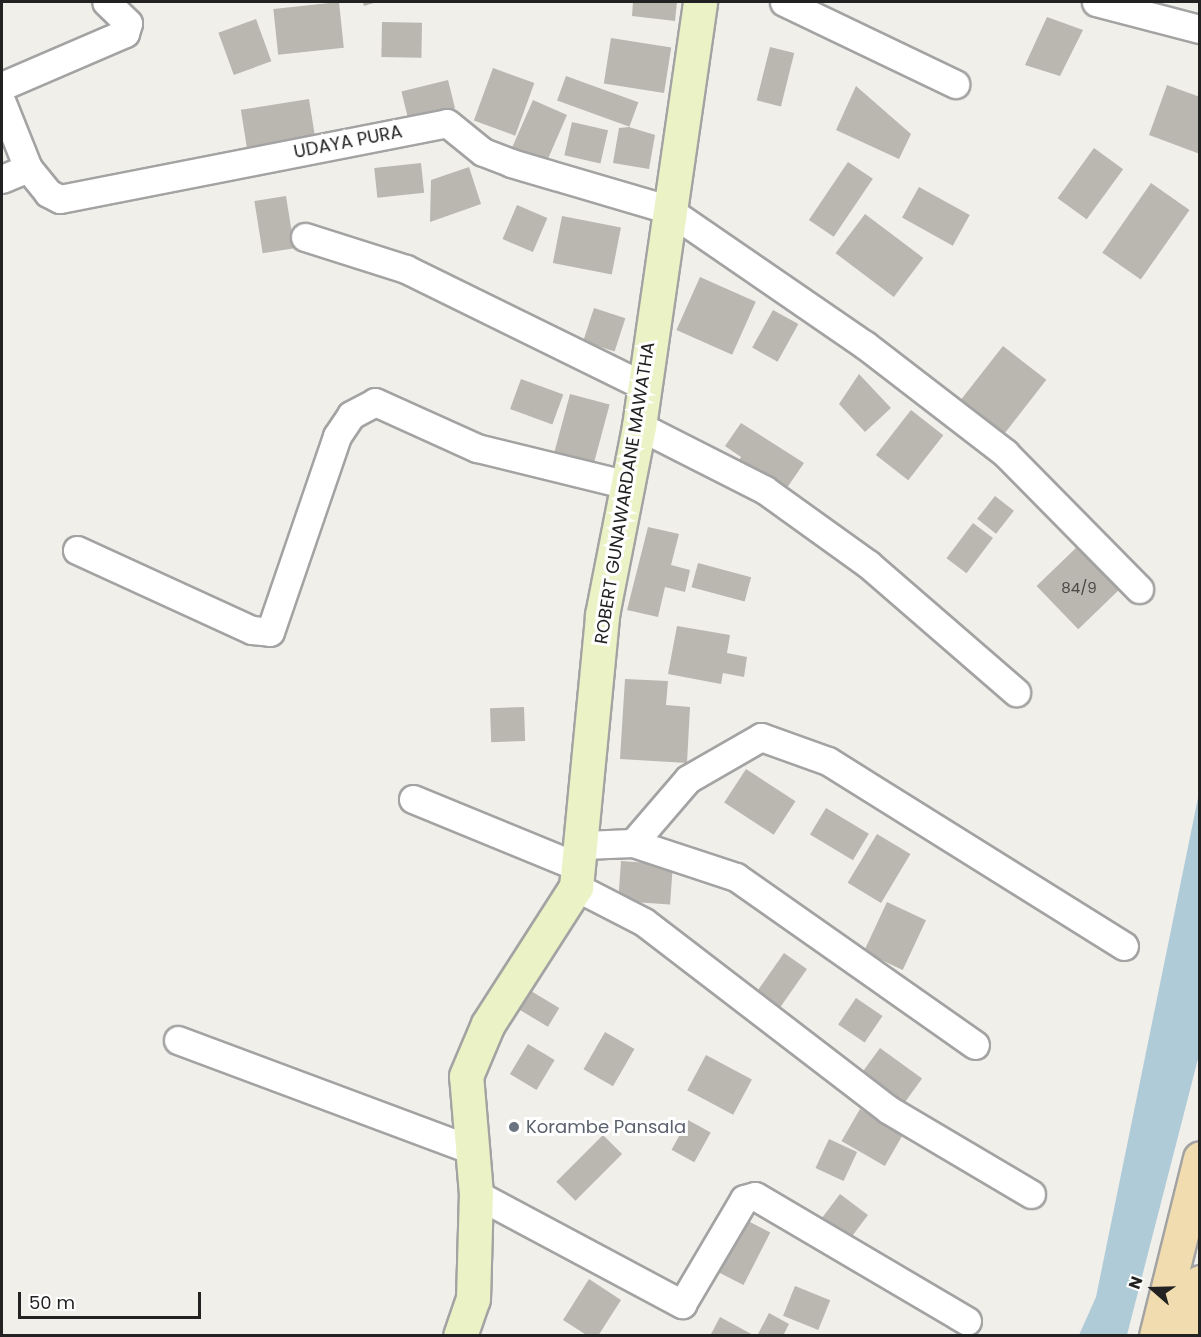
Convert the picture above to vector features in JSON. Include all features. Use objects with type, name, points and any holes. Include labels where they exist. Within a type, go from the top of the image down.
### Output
[{"type":"main road","points":[[1156,1335],[1200,1158]]},
{"type":"main road","points":[[1185,1335],[1200,1281]]},
{"type":"street","points":[[2,86],[125,33],[129,23],[106,2]]},
{"type":"street","name":"ROBERT GUNAWARDANE MAWATHA","points":[[460,1335],[473,1299],[476,1194],[469,1149],[466,1076],[488,1024],[579,866],[602,615],[639,426],[667,209],[700,2]]},
{"type":"street","points":[[784,2],[956,84]]},
{"type":"street","points":[[1096,2],[1151,9],[1200,29]]},
{"type":"street","name":"UDAYA PURA","points":[[2,103],[28,168],[48,194],[60,199],[447,123],[483,152],[511,163],[667,209],[865,345],[1005,453],[1139,589]]},
{"type":"street","points":[[2,179],[28,168]]},
{"type":"street","points":[[305,237],[406,269],[644,386]]},
{"type":"street","points":[[77,550],[252,630],[270,632],[276,628],[337,436],[351,415],[375,402],[477,448],[628,485]]},
{"type":"street","points":[[639,426],[765,490],[868,564],[1016,692]]},
{"type":"street","points":[[579,866],[633,843],[688,779],[761,737],[828,761],[1124,946]]},
{"type":"street","points":[[413,799],[579,866],[644,922],[889,1110],[1031,1194]]},
{"type":"street","points":[[633,843],[736,877],[975,1045]]},
{"type":"street","points":[[177,1040],[469,1149]]},
{"type":"street","points":[[476,1194],[682,1304],[744,1199],[755,1196],[967,1321]]},
{"type":"water","points":[[1199,793],[1199,1055],[1127,1335],[1079,1335],[1096,1297]]},
{"type":"building","points":[[339,2],[344,48],[278,55],[273,9]]},
{"type":"building","points":[[363,2],[377,2],[364,6]]},
{"type":"building","points":[[633,2],[677,2],[675,21],[632,16]]},
{"type":"building","points":[[1047,17],[1083,30],[1060,76],[1025,65]]},
{"type":"building","points":[[256,19],[271,61],[234,75],[218,33]]},
{"type":"building","points":[[382,22],[422,23],[421,58],[381,57]]},
{"type":"building","points":[[611,38],[671,48],[664,93],[604,83]]},
{"type":"building","points":[[770,47],[794,53],[781,106],[757,100]]},
{"type":"building","points":[[493,68],[534,83],[515,136],[474,121]]},
{"type":"building","points":[[566,76],[638,102],[629,127],[557,100]]},
{"type":"building","points":[[448,80],[455,108],[408,120],[401,92]]},
{"type":"building","points":[[1167,85],[1200,97],[1200,154],[1149,135]]},
{"type":"building","points":[[856,86],[911,134],[899,159],[836,130]]},
{"type":"building","points":[[309,99],[315,137],[247,147],[241,110]]},
{"type":"building","points":[[533,100],[567,115],[547,161],[507,159]]},
{"type":"building","points":[[572,122],[608,130],[600,163],[564,155]]},
{"type":"building","points":[[629,127],[655,135],[649,169],[613,163],[619,128]]},
{"type":"building","points":[[1094,148],[1123,169],[1087,219],[1058,198]]},
{"type":"building","points":[[848,162],[873,179],[834,237],[809,220]]},
{"type":"building","points":[[421,163],[424,193],[377,198],[374,168]]},
{"type":"building","points":[[469,167],[481,204],[430,222],[431,180]]},
{"type":"building","points":[[1151,183],[1190,210],[1141,280],[1102,253]]},
{"type":"building","points":[[919,187],[970,215],[953,246],[902,218]]},
{"type":"building","points":[[286,196],[294,248],[263,253],[254,201]]},
{"type":"building","points":[[517,205],[547,218],[533,252],[503,239]]},
{"type":"building","points":[[865,214],[923,258],[894,297],[836,253]]},
{"type":"building","points":[[562,216],[621,227],[612,275],[553,263]]},
{"type":"building","points":[[700,277],[756,302],[732,355],[676,330]]},
{"type":"building","points":[[594,308],[625,318],[615,351],[583,341]]},
{"type":"building","points":[[773,310],[798,324],[778,362],[752,348]]},
{"type":"building","points":[[1003,346],[1046,380],[1004,433],[961,400]]},
{"type":"building","points":[[859,374],[891,408],[865,432],[839,404]]},
{"type":"building","points":[[521,379],[563,394],[552,424],[510,409]]},
{"type":"building","points":[[570,394],[610,405],[591,472],[552,462]]},
{"type":"building","points":[[911,410],[943,435],[908,480],[876,455]]},
{"type":"building","points":[[741,423],[804,463],[780,498],[735,467],[741,457],[725,446]]},
{"type":"building","points":[[995,496],[1014,511],[996,534],[977,519]]},
{"type":"building","points":[[973,523],[993,538],[966,573],[947,558]]},
{"type":"building","points":[[648,527],[679,534],[671,565],[690,570],[685,592],[665,587],[658,617],[627,610]]},
{"type":"building","points":[[1079,545],[1121,588],[1078,629],[1037,586]]},
{"type":"building","points":[[698,563],[751,577],[745,601],[692,587]]},
{"type":"building","points":[[677,626],[730,635],[727,653],[747,657],[744,677],[723,673],[721,684],[668,674]]},
{"type":"building","points":[[625,679],[668,681],[666,705],[690,707],[687,763],[620,759]]},
{"type":"building","points":[[524,707],[525,741],[491,742],[490,708]]},
{"type":"building","points":[[746,769],[795,801],[774,835],[724,803]]},
{"type":"building","points":[[826,808],[869,834],[853,860],[810,835]]},
{"type":"building","points":[[877,834],[910,854],[881,903],[848,883]]},
{"type":"building","points":[[621,861],[673,865],[670,905],[618,901]]},
{"type":"building","points":[[887,902],[926,920],[903,970],[864,952]]},
{"type":"building","points":[[784,953],[807,969],[775,1015],[752,999]]},
{"type":"building","points":[[531,991],[559,1008],[548,1027],[520,1010]]},
{"type":"building","points":[[856,998],[883,1016],[865,1042],[838,1025]]},
{"type":"building","points":[[605,1032],[634,1049],[613,1086],[584,1069]]},
{"type":"building","points":[[528,1044],[555,1060],[537,1090],[510,1074]]},
{"type":"building","points":[[880,1048],[922,1079],[901,1108],[859,1077]]},
{"type":"building","points":[[706,1055],[752,1079],[733,1115],[687,1090]]},
{"type":"building","points":[[860,1109],[903,1134],[885,1166],[842,1141]]},
{"type":"building","points":[[688,1120],[711,1133],[694,1162],[672,1150]]},
{"type":"building","points":[[603,1135],[622,1154],[575,1201],[556,1182]]},
{"type":"building","points":[[829,1139],[857,1152],[844,1181],[815,1168]]},
{"type":"building","points":[[840,1194],[868,1215],[844,1246],[817,1225]]},
{"type":"building","points":[[740,1217],[770,1232],[744,1285],[713,1270]]},
{"type":"building","points":[[589,1279],[621,1300],[598,1336],[588,1336],[563,1320]]},
{"type":"building","points":[[795,1286],[830,1300],[818,1330],[783,1316]]},
{"type":"building","points":[[769,1313],[789,1324],[783,1336],[757,1336]]},
{"type":"building","points":[[720,1317],[755,1336],[710,1336]]},
{"type":"place","name":"Korambe Pansala","points":[[514,1127]]}]
